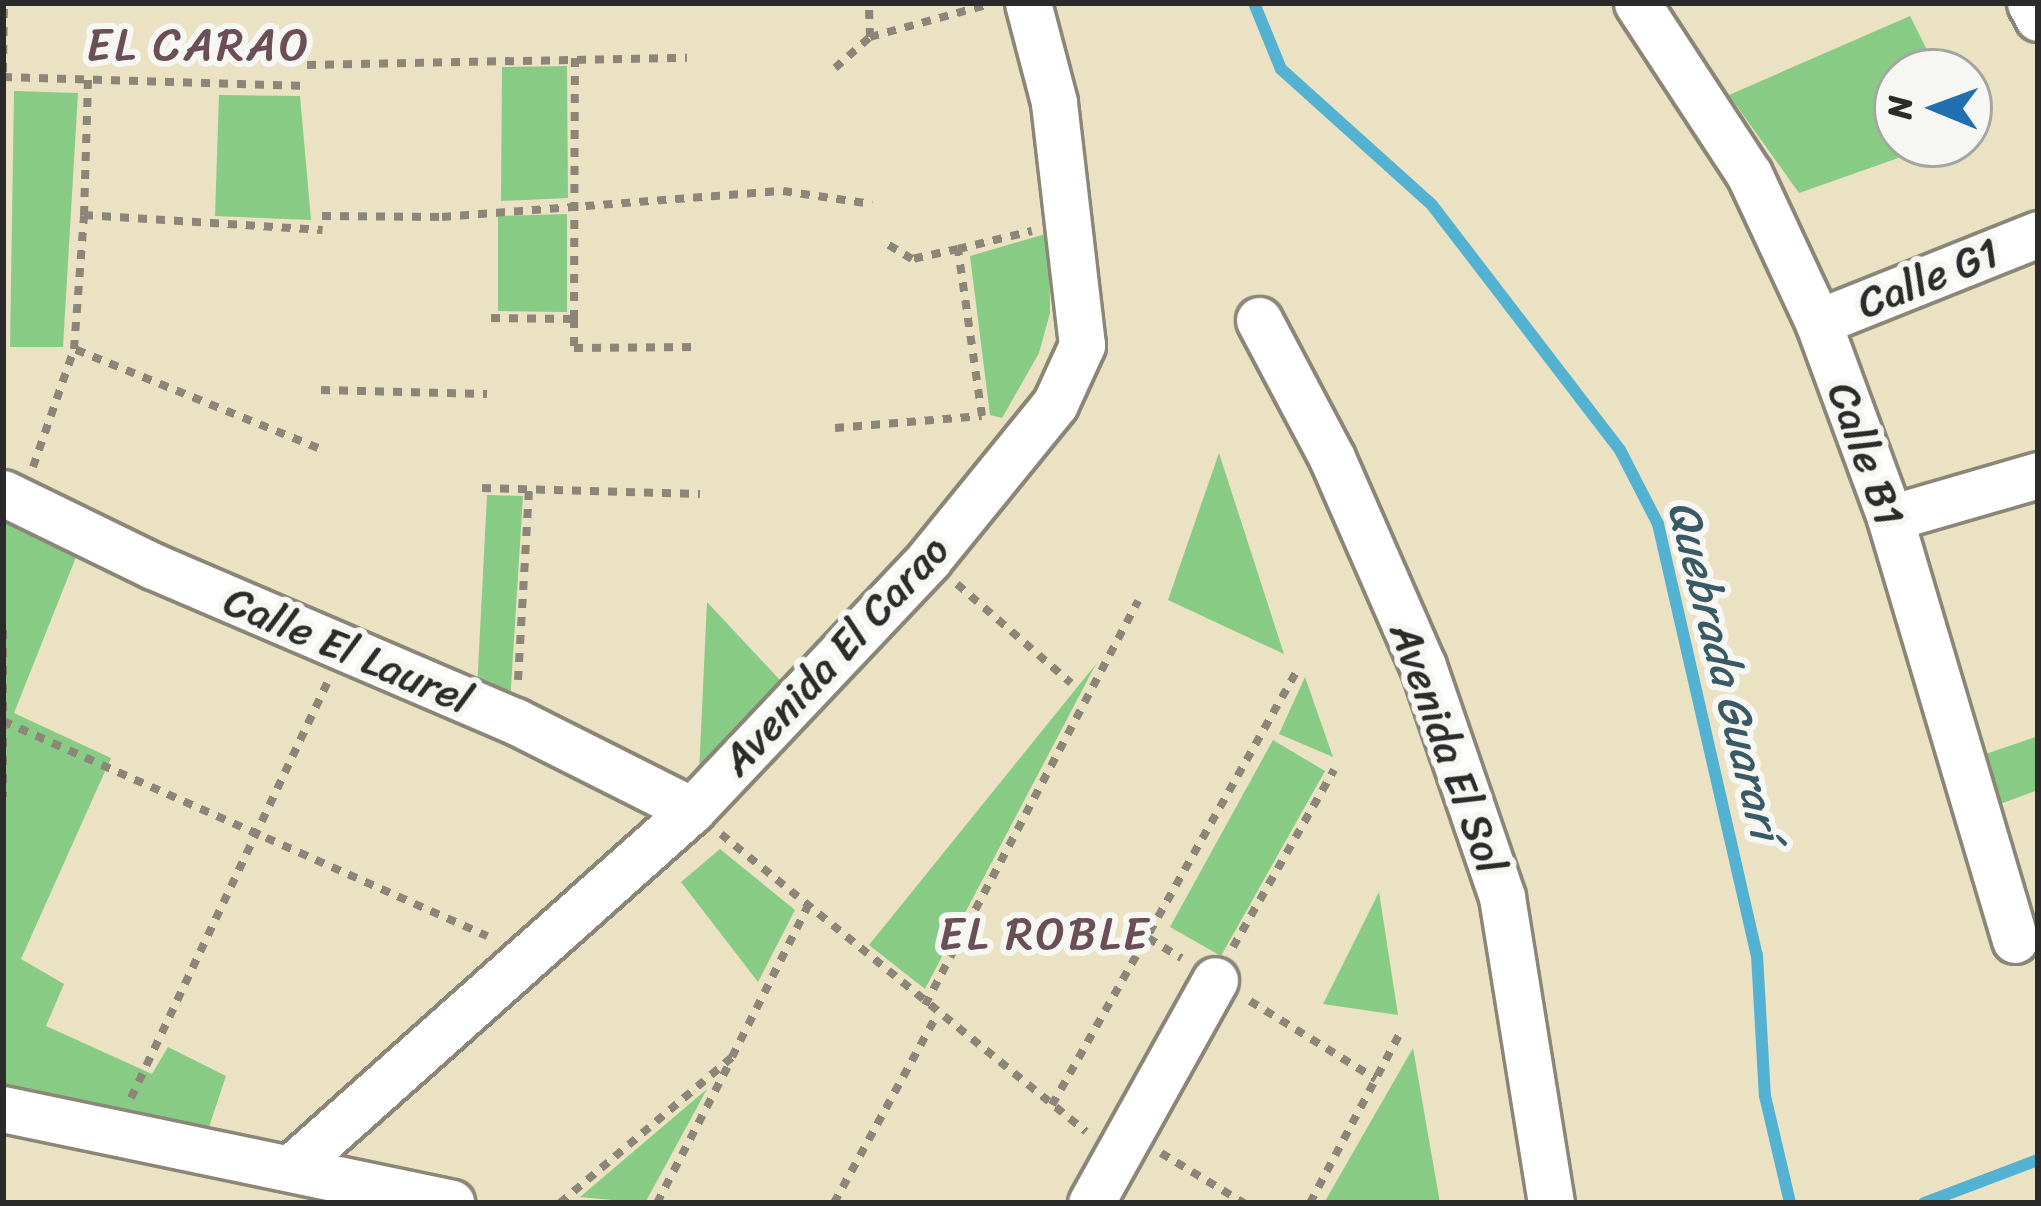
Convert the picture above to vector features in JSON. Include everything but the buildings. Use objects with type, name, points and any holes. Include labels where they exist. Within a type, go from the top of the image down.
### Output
[{"type":"street","name":"Avenida El Carao","points":[[293,1166],[692,810],[929,559],[1054,404],[1082,345],[1072,222],[1028,3]]},
{"type":"street","points":[[2030,3],[2038,18]]},
{"type":"street","name":"Calle B1","points":[[1643,5],[1749,174],[1818,322],[1891,518],[2015,940]]},
{"type":"street","name":"Calle G1","points":[[1818,322],[2038,234]]},
{"type":"street","name":"Avenida El Sol","points":[[1259,320],[1332,458],[1423,666],[1502,897],[1551,1203]]},
{"type":"street","points":[[1891,518],[2038,475]]},
{"type":"street","name":"Calle El Laurel","points":[[10,486],[344,649],[515,721],[692,810]]},
{"type":"street","points":[[1091,1203],[1215,980]]},
{"type":"street","points":[[3,1109],[293,1166],[451,1203]]},
{"type":"path","points":[[4,3],[3,75],[309,86]]},
{"type":"path","points":[[869,3],[870,38]]},
{"type":"path","points":[[835,68],[870,38],[994,3]]},
{"type":"path","points":[[307,65],[575,56],[687,58]]},
{"type":"path","points":[[575,56],[574,348],[696,347]]},
{"type":"path","points":[[10,486],[32,470],[74,349],[88,79]]},
{"type":"path","points":[[322,216],[442,218],[783,191],[872,204]]},
{"type":"path","points":[[84,215],[322,230]]},
{"type":"path","points":[[882,241],[912,259],[1072,222]]},
{"type":"path","points":[[835,428],[982,416],[958,249]]},
{"type":"path","points":[[491,318],[574,319]]},
{"type":"path","points":[[74,349],[318,448]]},
{"type":"path","points":[[320,390],[487,394]]},
{"type":"path","points":[[482,488],[700,494]]},
{"type":"path","points":[[515,721],[530,490]]},
{"type":"path","points":[[929,559],[1070,683]]},
{"type":"path","points":[[925,1004],[1138,601]]},
{"type":"path","points":[[3,630],[3,797]]},
{"type":"path","points":[[115,1132],[344,649]]},
{"type":"path","points":[[1052,1105],[1299,667]]},
{"type":"path","points":[[5,722],[527,954]]},
{"type":"path","points":[[1215,980],[1334,770]]},
{"type":"path","points":[[692,810],[1052,1105],[1244,1203]]},
{"type":"path","points":[[656,1203],[807,908]]},
{"type":"path","points":[[1148,938],[1376,1079]]},
{"type":"path","points":[[834,1203],[938,1015]]},
{"type":"path","points":[[1310,1203],[1400,1033]]},
{"type":"path","points":[[560,1203],[732,1057]]},
{"type":"green space","points":[[1910,16],[1926,48],[1873,48],[1873,167],[1799,193],[1729,95]]},
{"type":"green space","points":[[567,66],[568,198],[501,201],[502,67]]},
{"type":"green space","points":[[14,91],[78,93],[63,347],[10,347]]},
{"type":"green space","points":[[219,95],[300,96],[311,220],[215,216]]},
{"type":"green space","points":[[567,214],[567,312],[498,311],[498,216]]},
{"type":"green space","points":[[1049,233],[1050,313],[1039,353],[1002,418],[990,415],[970,256]]},
{"type":"green space","points":[[1219,453],[1284,654],[1168,600]]},
{"type":"green space","points":[[487,495],[523,496],[510,703],[477,690]]},
{"type":"green space","points":[[3,515],[78,552],[14,713],[111,758],[21,959],[64,984],[46,1026],[152,1074],[168,1047],[226,1076],[208,1130],[3,1091]]},
{"type":"green space","points":[[707,602],[780,680],[699,774]]},
{"type":"green space","points":[[1096,664],[925,989],[869,945]]},
{"type":"green space","points":[[1305,677],[1333,757],[1279,734]]},
{"type":"green space","points":[[2038,736],[2038,790],[1992,807],[1977,757]]},
{"type":"green space","points":[[1273,740],[1325,771],[1221,956],[1170,927]]},
{"type":"green space","points":[[720,849],[795,910],[758,982],[681,882]]},
{"type":"green space","points":[[1379,892],[1398,1015],[1323,1004]]},
{"type":"green space","points":[[1413,1048],[1440,1203],[1324,1203]]},
{"type":"green space","points":[[707,1089],[645,1203],[580,1197]]},
{"type":"waterway","name":"Quebrada Guararí","points":[[1254,3],[1281,69],[1432,205],[1620,450],[1658,524],[1757,955],[1765,1096],[1790,1203]]},
{"type":"waterway","name":"Quebrada Guararí","points":[[1924,1203],[2038,1160]]},
{"type":"district","name":"EL CARAO","points":[[199,46]]},
{"type":"district","name":"EL ROBLE","points":[[1045,935]]}]
